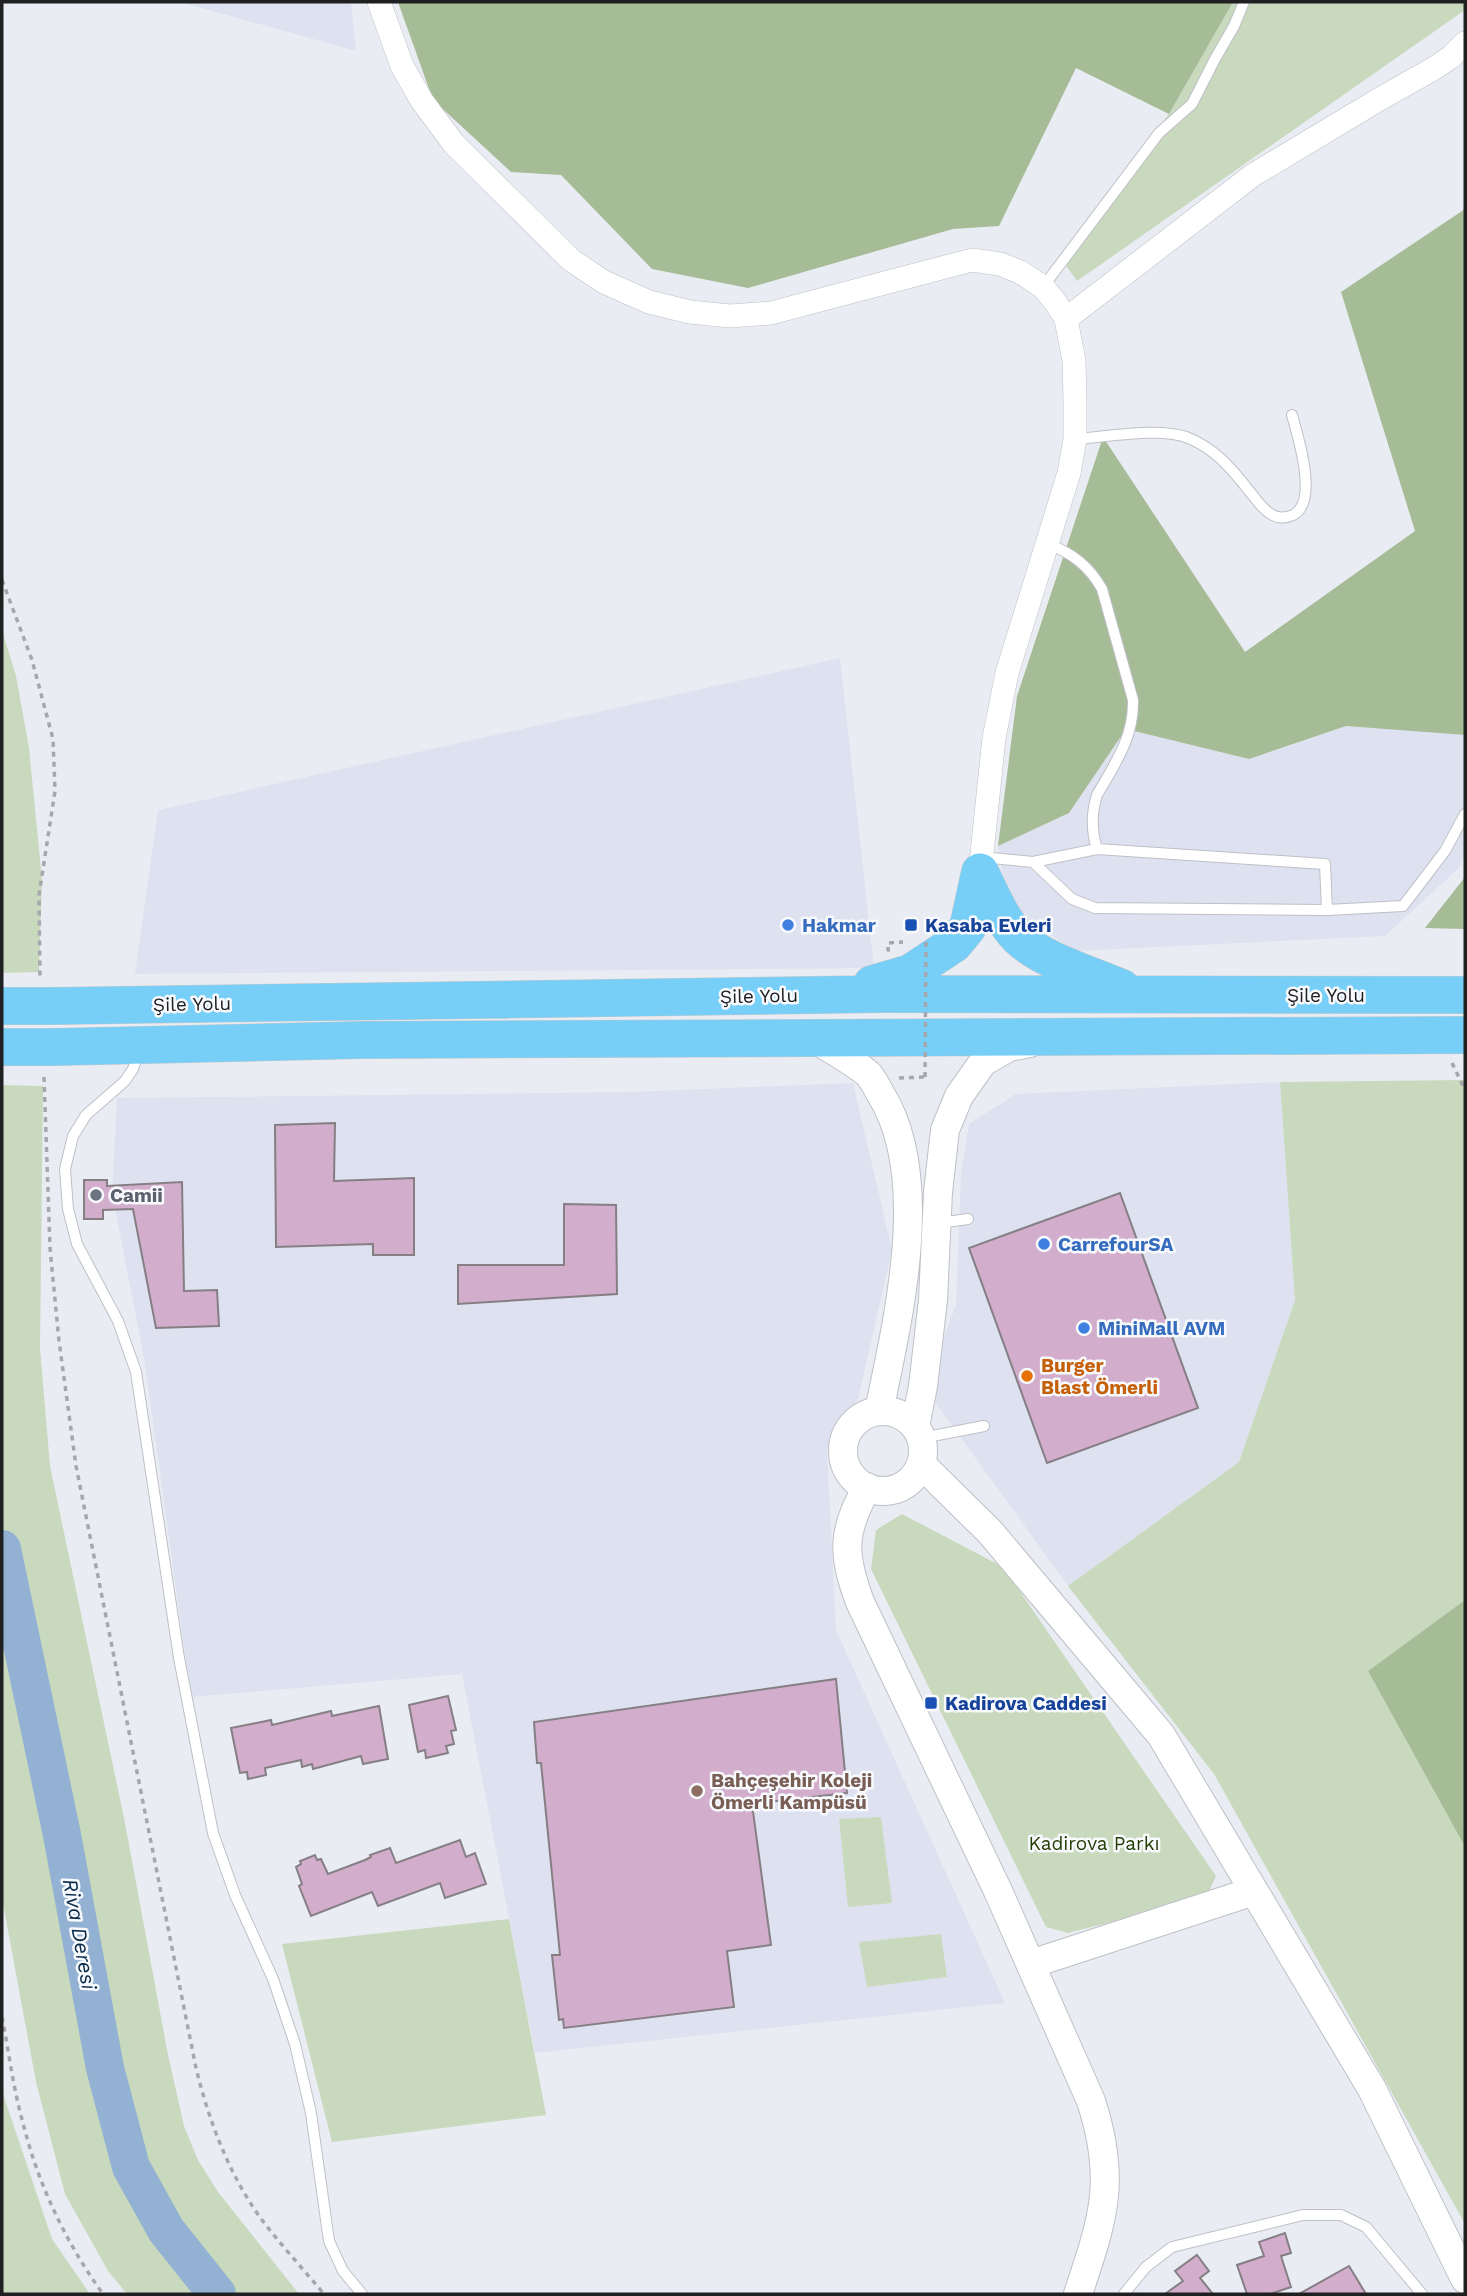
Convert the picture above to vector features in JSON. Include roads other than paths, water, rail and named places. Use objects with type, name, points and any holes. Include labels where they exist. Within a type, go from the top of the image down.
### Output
[{"type":"highway","points":[[980,865],[1003,916],[1020,938],[1047,956],[1139,995]]},
{"type":"highway","points":[[832,995],[910,973],[954,944],[968,927],[980,865]]},
{"type":"highway","name":"Şile Yolu","points":[[2,1006],[47,994],[1465,995]]},
{"type":"highway","name":"Şile Yolu","points":[[2,1047],[49,1062],[140,1045],[374,1040],[1465,1035]]},
{"type":"street","points":[[379,2],[402,65],[422,101],[454,144],[571,260],[604,282],[649,302],[690,313],[730,316],[771,313],[972,260],[1000,264],[1020,272],[1043,287],[1066,319],[1074,361],[1075,439],[1066,483],[1007,673],[994,737],[980,865]]},
{"type":"street","points":[[1066,319],[1253,175],[1433,69],[1465,43]]},
{"type":"street","points":[[1062,1037],[1009,1047],[983,1062],[959,1096],[945,1130],[936,1224],[933,1300],[923,1386],[919,1443],[915,1476],[893,1490],[867,1487],[856,1480],[844,1457],[844,1444],[856,1421],[879,1411],[893,1412],[905,1417],[919,1443],[990,1532],[1161,1735],[1372,2089],[1465,2279]]},
{"type":"street","points":[[816,1039],[869,1075],[892,1112],[903,1153],[909,1209],[899,1314],[879,1411]]},
{"type":"street","points":[[867,1487],[855,1509],[846,1543],[847,1563],[852,1581],[872,1630],[976,1843],[1031,1964],[1091,2101],[1104,2149],[1105,2192],[1102,2216],[1077,2294]]},
{"type":"street","points":[[1031,1964],[1254,1891]]},
{"type":"lane","points":[[1043,287],[1159,132],[1192,104],[1244,2]]},
{"type":"lane","points":[[1075,439],[1166,432],[1183,436],[1215,453],[1269,513],[1275,517],[1289,517],[1300,510],[1306,498],[1303,463],[1292,415]]},
{"type":"lane","points":[[1048,544],[1079,560],[1096,578],[1102,589],[1133,700],[1134,716],[1129,738],[1097,795],[1094,806],[1092,827],[1097,849]]},
{"type":"lane","points":[[1032,862],[1072,900],[1095,908],[1327,910],[1403,906],[1445,851],[1465,814]]},
{"type":"lane","points":[[980,865],[1032,862],[1097,849],[1325,864],[1327,910]]},
{"type":"lane","points":[[140,1045],[133,1069],[125,1081],[86,1115],[73,1136],[65,1169],[68,1209],[77,1244],[118,1321],[136,1372],[179,1658],[213,1833],[234,1895],[273,1979],[295,2044],[311,2113],[328,2241],[343,2271],[362,2294]]},
{"type":"lane","points":[[936,1224],[968,1219]]},
{"type":"lane","points":[[919,1443],[984,1426]]},
{"type":"lane","points":[[1124,2294],[1146,2267],[1172,2247],[1303,2215],[1341,2215],[1366,2227],[1422,2294]]},
{"type":"waterway","name":"Riva Deresi","points":[[2,1549],[62,1835],[105,2068],[131,2167],[166,2230],[217,2294]]},
{"type":"place","name":"Hakmar","points":[[788,925]]},
{"type":"place","name":"Kasaba Evleri","points":[[911,925]]},
{"type":"place","name":"Camii","points":[[96,1195]]},
{"type":"place","name":"CarrefourSA","points":[[1044,1244]]},
{"type":"place","name":"MiniMall AVM","points":[[1084,1328]]},
{"type":"place","name":"Burger Blast Ömerli","points":[[1027,1376]]},
{"type":"place","name":"Kadirova Caddesi","points":[[931,1703]]},
{"type":"place","name":"Bahçeşehir Koleji Ömerli Kampüsü","points":[[697,1791]]},
{"type":"park label","name":"Kadirova Parkı","points":[[1094,1843]]}]
